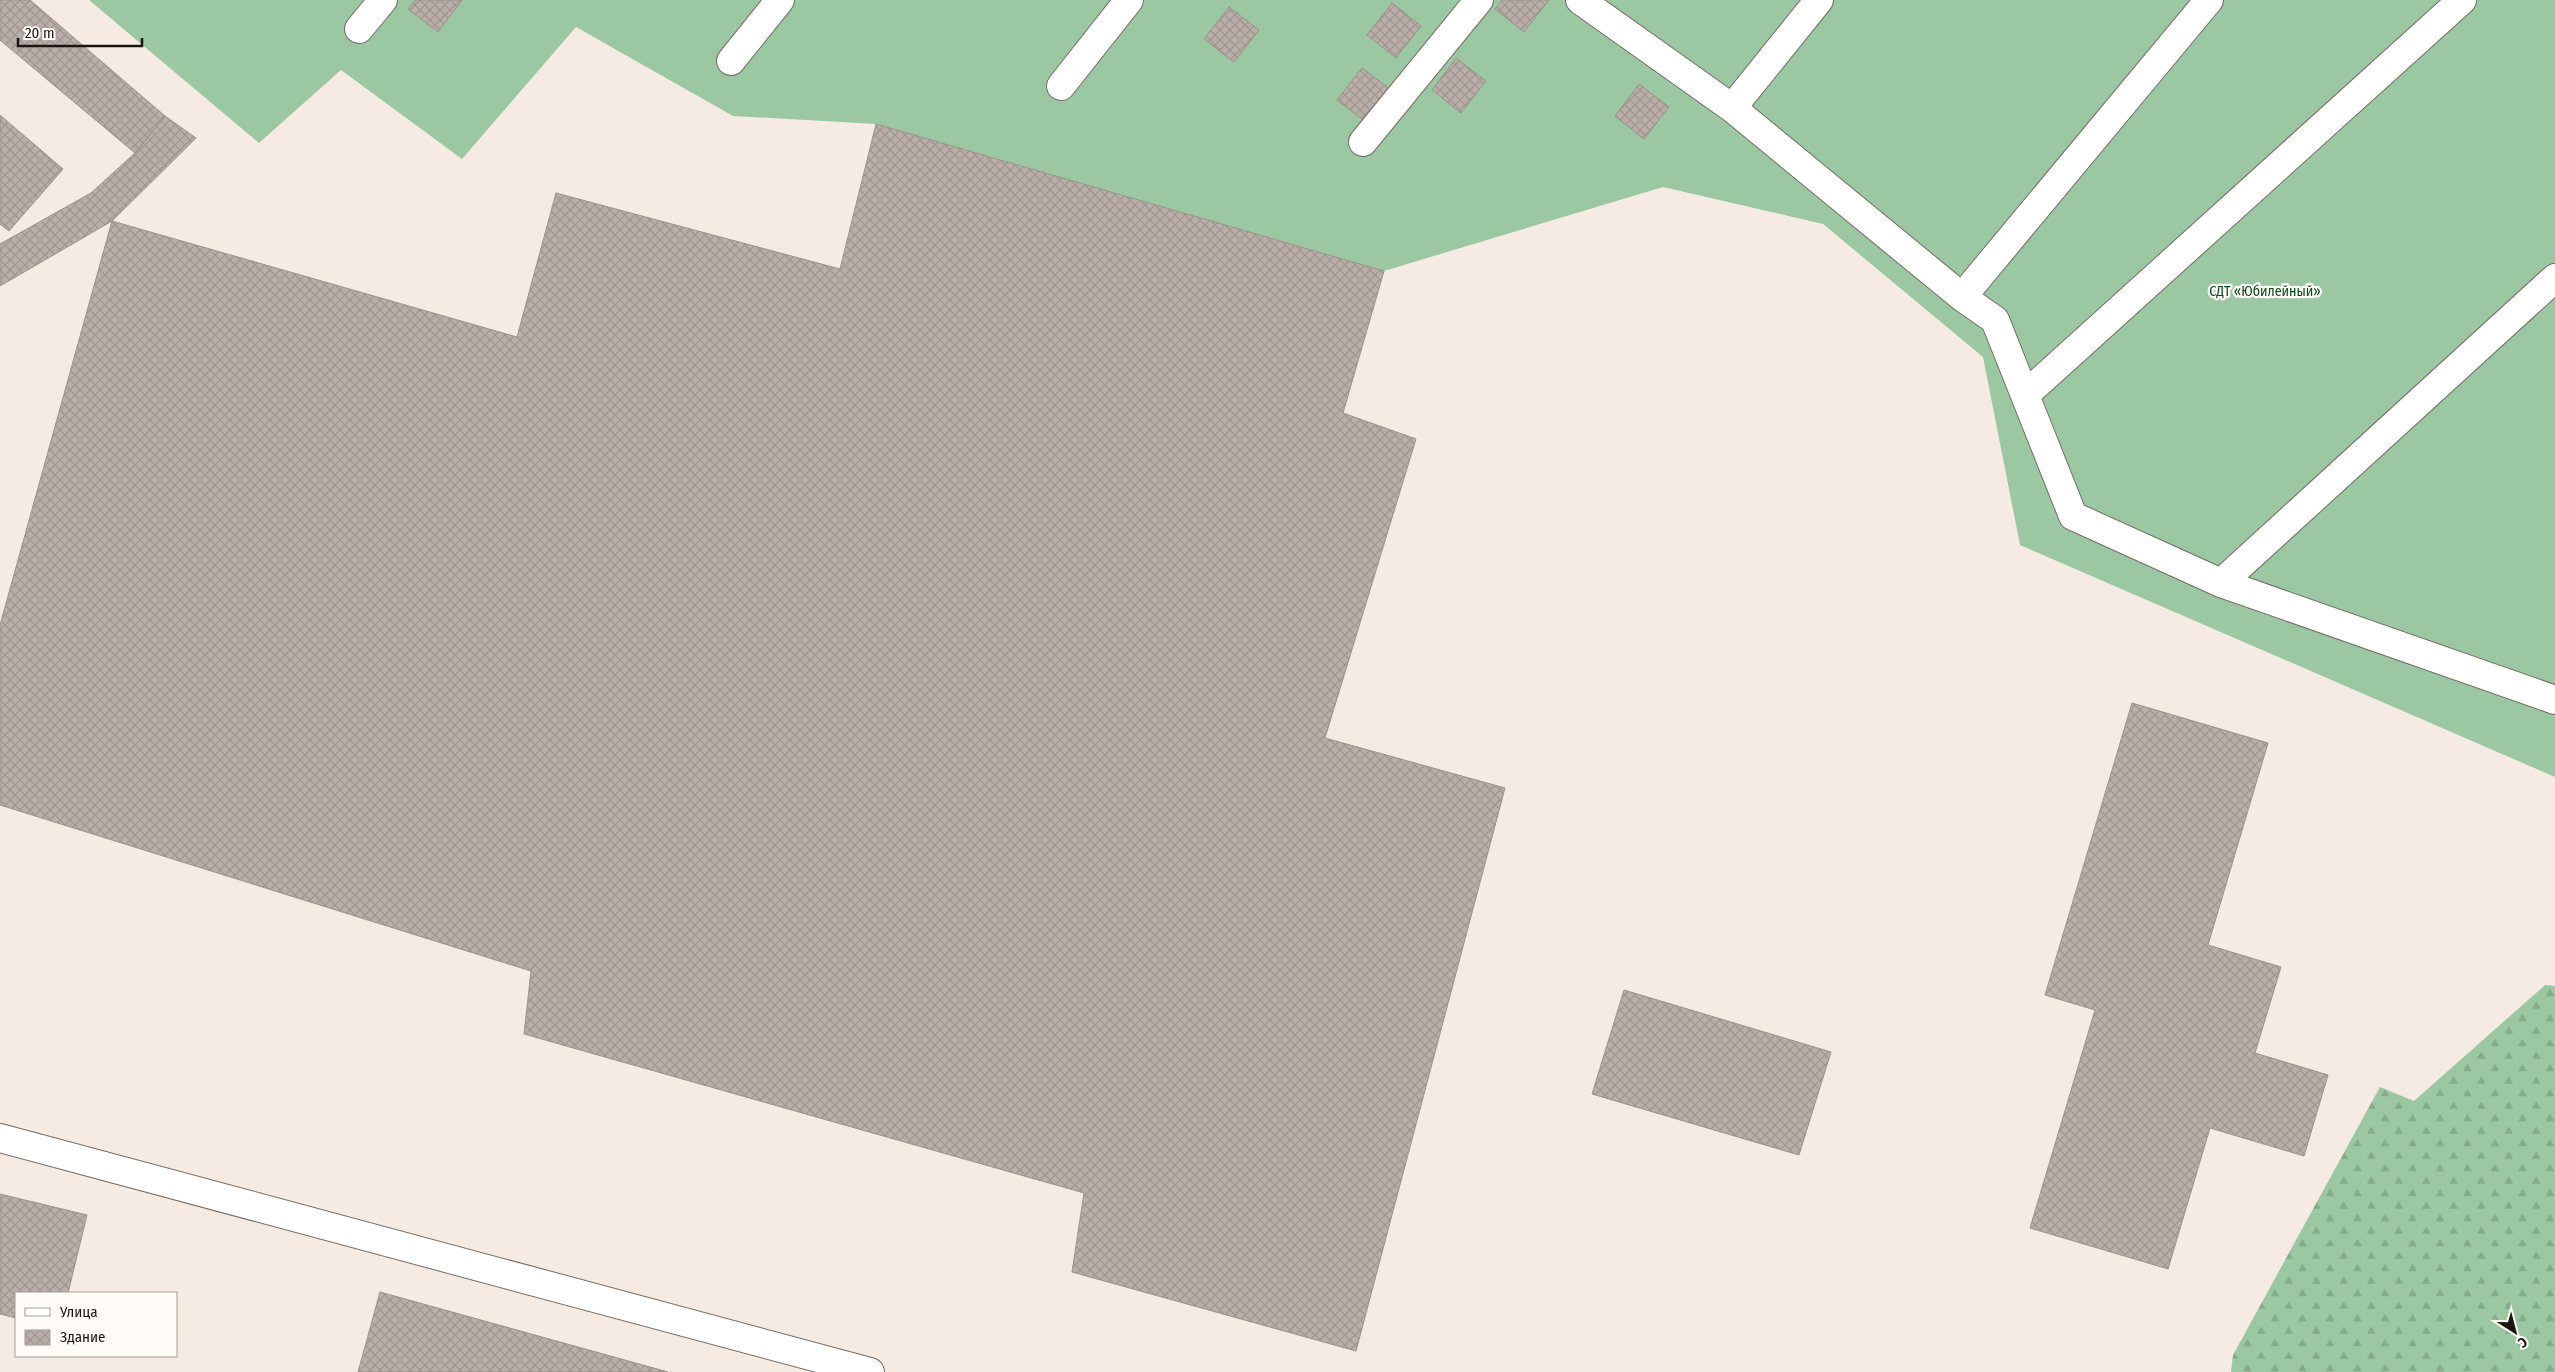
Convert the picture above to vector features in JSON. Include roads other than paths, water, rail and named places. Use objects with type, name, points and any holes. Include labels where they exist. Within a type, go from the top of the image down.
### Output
[{"type":"street","points":[[359,29],[383,0]]},
{"type":"street","points":[[731,61],[780,0]]},
{"type":"street","points":[[1061,86],[1129,0]]},
{"type":"street","points":[[1363,142],[1479,0]]},
{"type":"street","points":[[1580,0],[1732,108],[1962,297],[1995,320],[2073,516],[2221,583],[2555,700]]},
{"type":"street","points":[[1732,108],[1819,0]]},
{"type":"street","points":[[1962,297],[2209,0]]},
{"type":"street","points":[[2025,395],[2462,0]]},
{"type":"street","points":[[2221,583],[2555,278]]},
{"type":"street","points":[[0,1138],[870,1372]]},
{"type":"park label","name":"СДТ «Юбилейный»","points":[[2265,291]]}]
